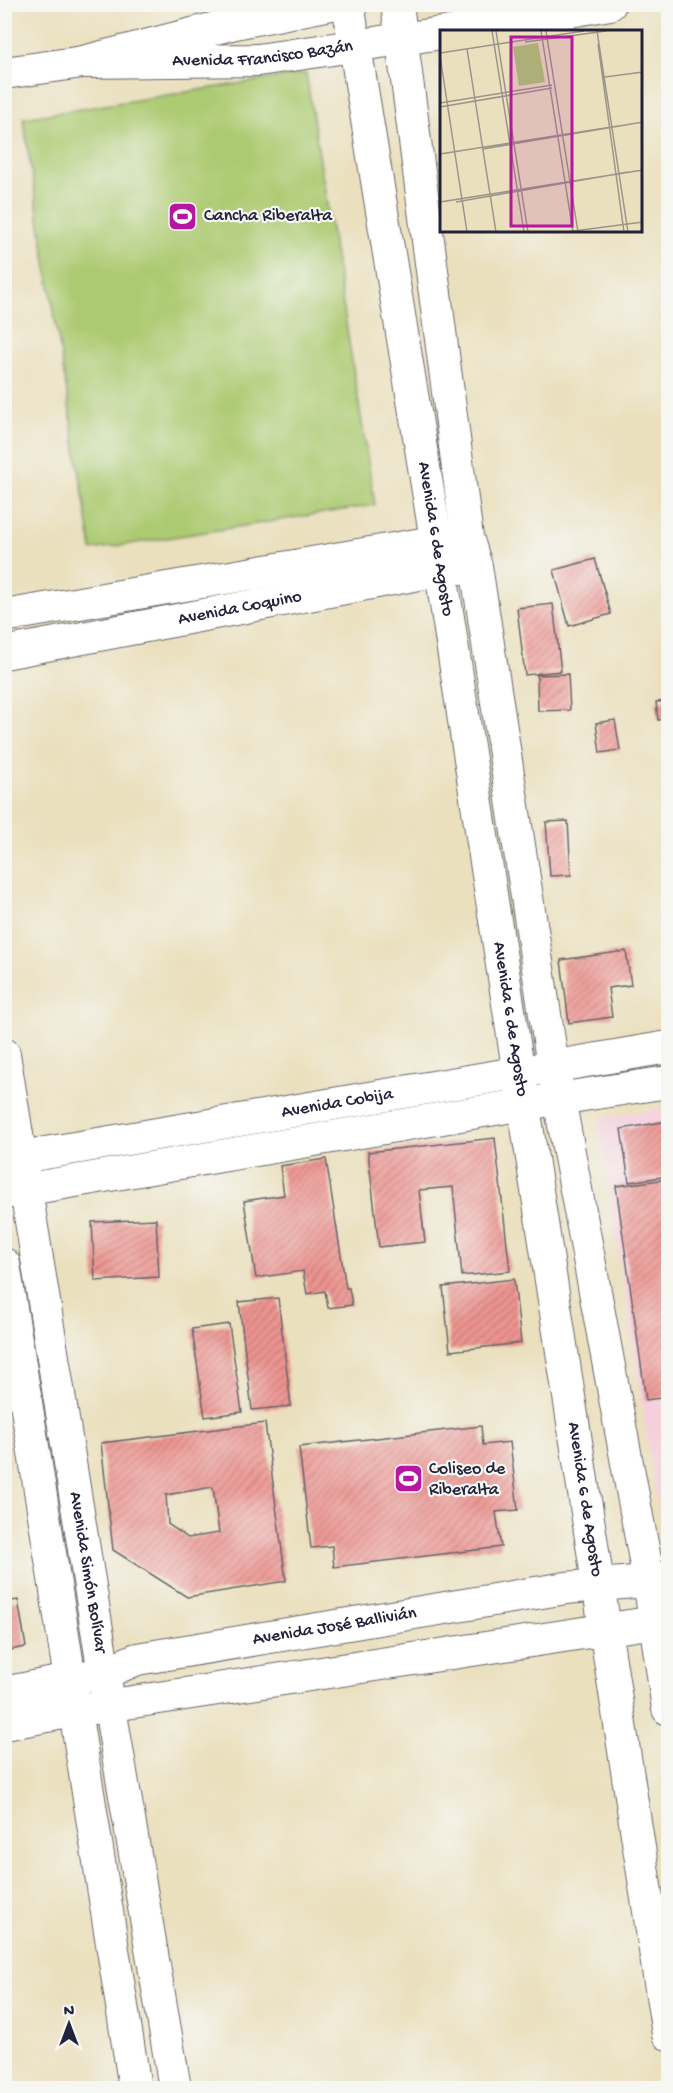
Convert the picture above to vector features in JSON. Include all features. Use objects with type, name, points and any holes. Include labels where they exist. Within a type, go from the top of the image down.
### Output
[{"type":"street","name":"Avenida Francisco Bazán","points":[[4,73],[83,62],[236,23],[331,4]]},
{"type":"street","name":"Avenida 6 de Agosto","points":[[348,4],[525,1104],[669,2034]]},
{"type":"street","name":"Avenida 6 de Agosto","points":[[397,4],[471,551],[553,1066],[659,1580],[669,1708]]},
{"type":"street","points":[[460,30],[610,4]]},
{"type":"street","name":"Avenida Francisco Bazán","points":[[83,62],[258,60],[440,33]]},
{"type":"street","name":"Avenida Coquino","points":[[4,616],[471,551]]},
{"type":"street","name":"Avenida Coquino","points":[[4,653],[438,555]]},
{"type":"street","name":"Avenida Cobija","points":[[12,1158],[669,1047]]},
{"type":"street","name":"Avenida Simón Bolívar","points":[[4,1054],[15,1192],[104,1673],[175,2088]]},
{"type":"street","name":"Avenida Cobija","points":[[15,1192],[525,1104],[669,1082]]},
{"type":"street","name":"Avenida Simón Bolívar","points":[[4,1264],[135,2088]]},
{"type":"street","name":"Avenida José Ballivián","points":[[4,1693],[104,1673],[137,1659],[566,1588],[659,1580]]},
{"type":"street","points":[[4,1724],[662,1621]]},
{"type":"shaded area","points":[[668,1108],[668,1540],[663,1541],[598,1118]]},
{"type":"green space","name":"Cancha Riberalta","points":[[306,73],[375,505],[92,550],[23,118]]},
{"type":"building","points":[[595,559],[611,614],[569,626],[554,570]]},
{"type":"building","points":[[553,604],[561,671],[525,675],[517,608]]},
{"type":"building","points":[[568,674],[570,710],[538,711],[537,675]]},
{"type":"building","points":[[668,701],[668,719],[658,720],[656,702]]},
{"type":"building","points":[[615,720],[620,750],[600,753],[596,723]]},
{"type":"building","points":[[568,821],[571,875],[550,876],[546,822]]},
{"type":"building","points":[[626,951],[631,985],[608,988],[612,1017],[569,1023],[561,960]]},
{"type":"building","points":[[668,1121],[668,1176],[629,1182],[621,1129]]},
{"type":"building","points":[[495,1138],[510,1271],[462,1276],[453,1187],[419,1190],[425,1242],[379,1247],[368,1152]]},
{"type":"building","points":[[326,1159],[346,1288],[349,1288],[352,1305],[328,1308],[325,1291],[307,1294],[303,1271],[256,1278],[244,1201],[284,1195],[280,1166]]},
{"type":"building","points":[[668,1179],[668,1397],[646,1400],[616,1186]]},
{"type":"building","points":[[156,1219],[159,1277],[95,1281],[92,1222]]},
{"type":"building","points":[[514,1279],[521,1343],[450,1351],[443,1287]]},
{"type":"building","points":[[278,1298],[291,1406],[252,1410],[239,1302]]},
{"type":"building","points":[[229,1324],[242,1412],[205,1417],[192,1329]]},
{"type":"building","points":[[265,1423],[286,1581],[187,1597],[113,1550],[101,1443]],"holes":[[[213,1487],[219,1533],[188,1538],[168,1524],[166,1495]]]},
{"type":"building","name":"Coliseo de Riberalta","points":[[481,1426],[483,1445],[510,1442],[518,1510],[496,1512],[501,1547],[334,1567],[332,1546],[311,1548],[299,1447]]},
{"type":"building","points":[[4,1432],[10,1465],[4,1466]]},
{"type":"building","points":[[18,1600],[26,1647],[4,1651],[4,1602]]},
{"type":"place","name":"Cancha Riberalta","points":[[183,216]]},
{"type":"place","name":"Coliseo de Riberalta","points":[[408,1479]]}]
